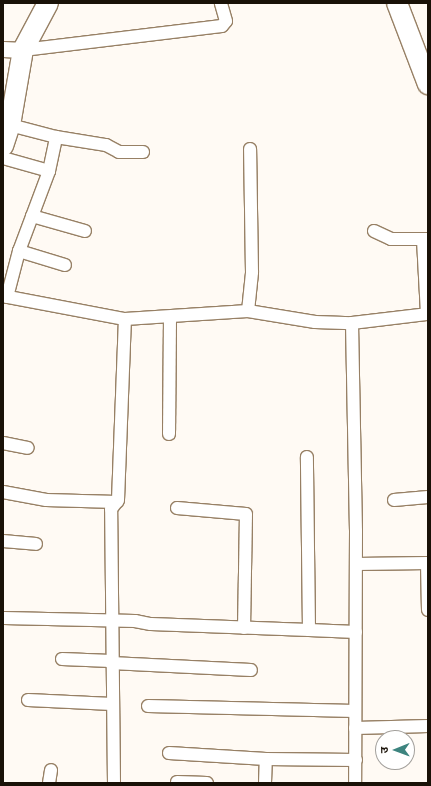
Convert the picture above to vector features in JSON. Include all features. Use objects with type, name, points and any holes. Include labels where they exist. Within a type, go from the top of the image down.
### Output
[{"type":"main road","points":[[3,146],[10,125],[23,50],[48,3]]},
{"type":"main road","points":[[397,3],[428,84]]},
{"type":"street","points":[[3,49],[23,50],[222,26],[226,21],[221,3]]},
{"type":"street","points":[[10,125],[56,136],[106,145],[119,152],[143,152]]},
{"type":"street","points":[[56,136],[49,171],[19,251],[5,296],[125,319],[248,311],[315,322],[352,323],[427,314],[425,240],[391,239],[374,231]]},
{"type":"street","points":[[248,311],[252,272],[250,150]]},
{"type":"street","points":[[3,158],[49,171]]},
{"type":"street","points":[[32,216],[85,231]]},
{"type":"street","points":[[19,251],[65,266]]},
{"type":"street","points":[[169,434],[170,317]]},
{"type":"street","points":[[114,783],[110,621],[111,508],[117,502],[125,319]]},
{"type":"street","points":[[352,323],[356,564],[355,783]]},
{"type":"street","points":[[3,443],[28,448]]},
{"type":"street","points":[[307,457],[309,630]]},
{"type":"street","points":[[3,492],[46,500],[117,502]]},
{"type":"street","points":[[394,500],[428,497]]},
{"type":"street","points":[[177,508],[246,514],[244,628]]},
{"type":"street","points":[[3,541],[36,544]]},
{"type":"street","points":[[356,564],[427,563],[428,610]]},
{"type":"street","points":[[4,618],[110,621],[356,632]]},
{"type":"street","points":[[62,659],[251,670]]},
{"type":"street","points":[[28,700],[112,704]]},
{"type":"street","points":[[148,706],[355,712]]},
{"type":"street","points":[[355,728],[428,726]]},
{"type":"street","points":[[169,753],[266,759],[356,760]]},
{"type":"street","points":[[265,783],[266,759]]},
{"type":"street","points":[[49,783],[51,770]]},
{"type":"street","points":[[177,782],[207,783]]}]
